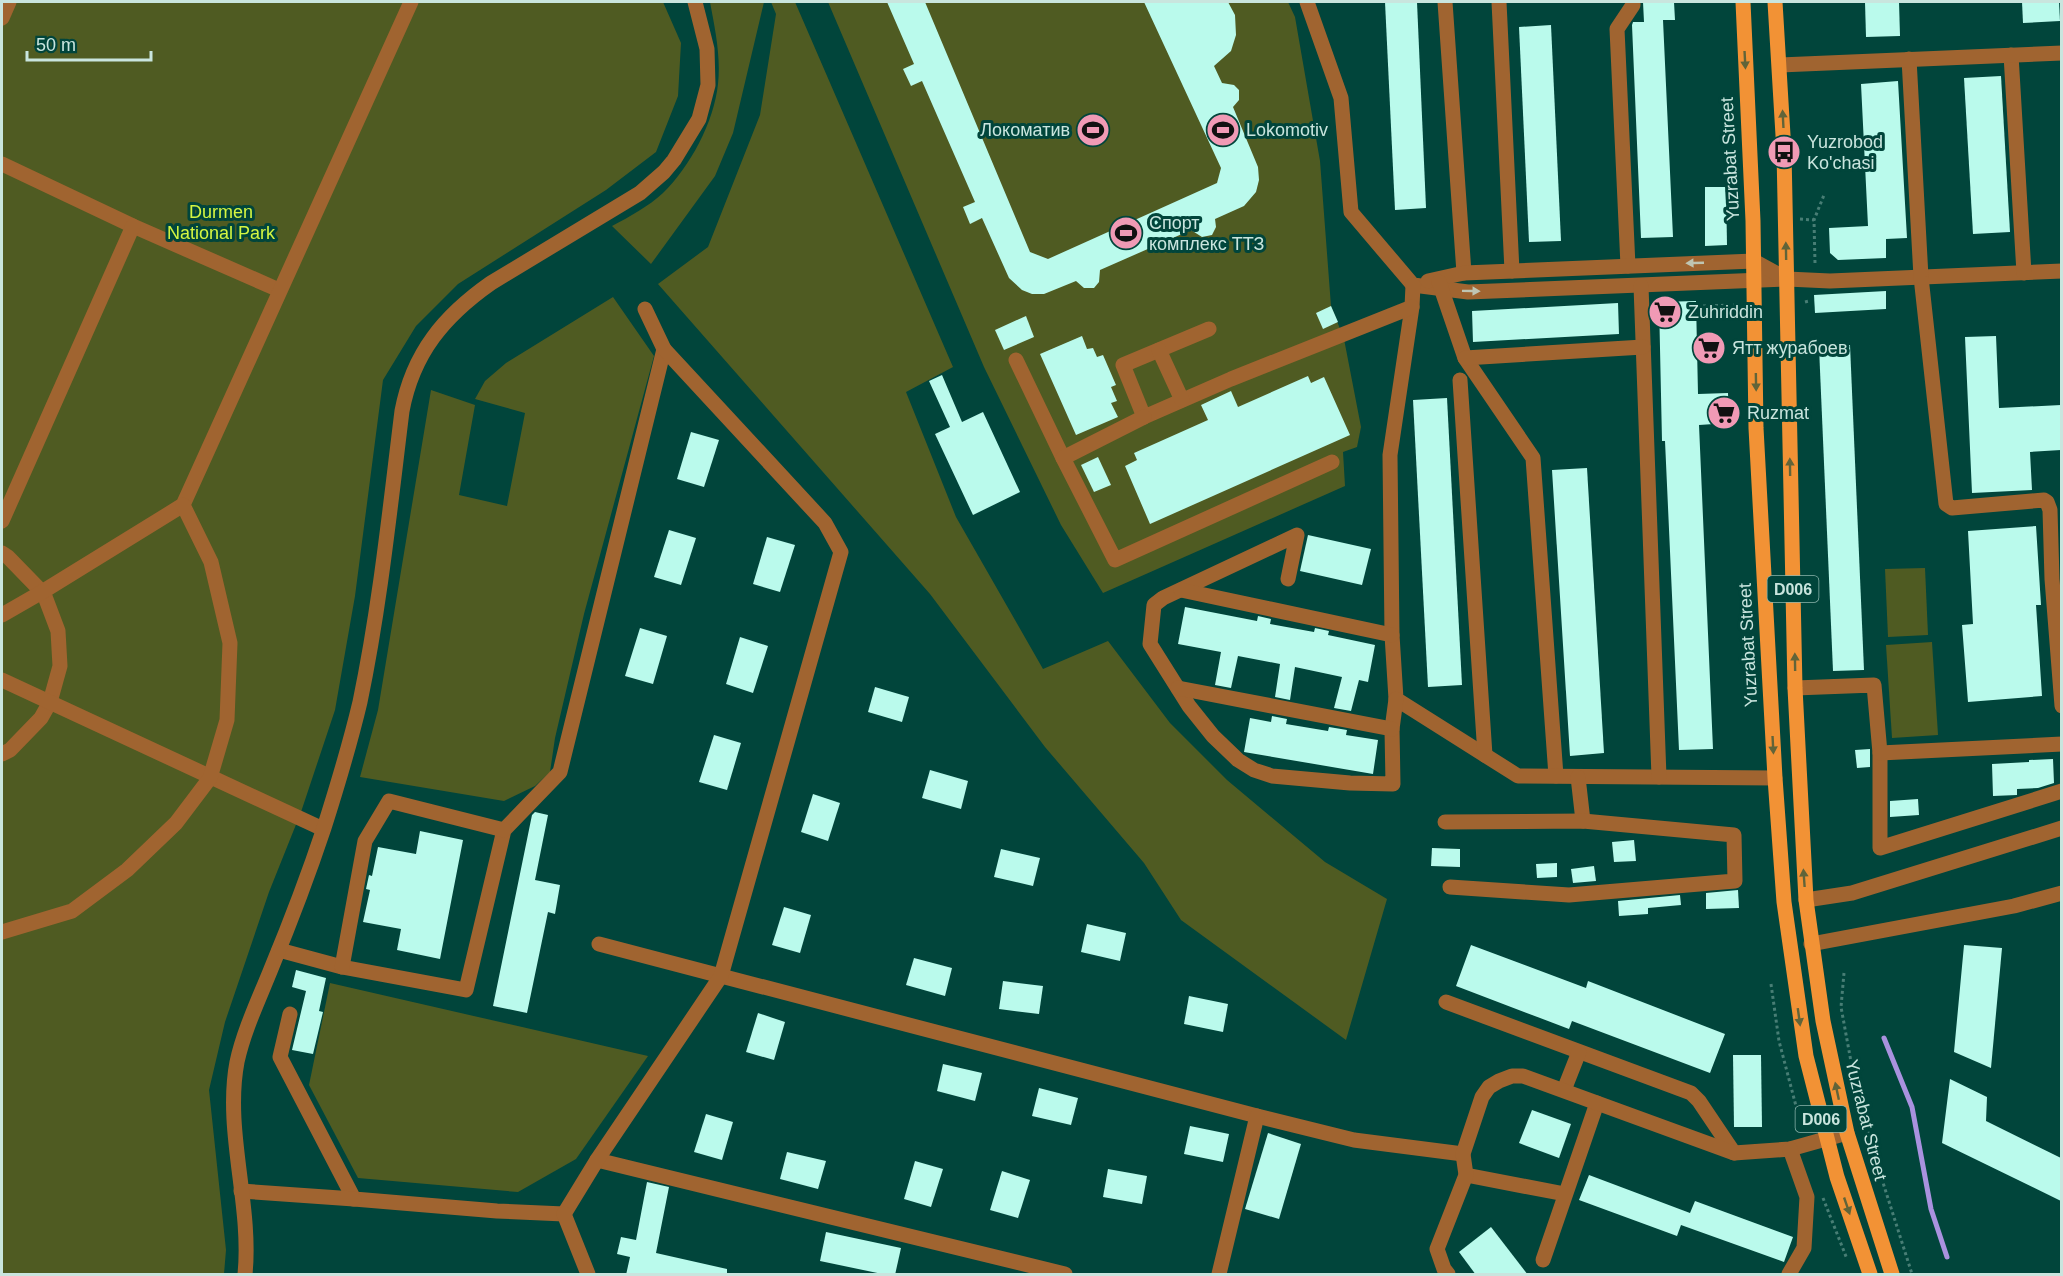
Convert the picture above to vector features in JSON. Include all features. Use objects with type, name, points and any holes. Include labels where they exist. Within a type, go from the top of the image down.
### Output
[{"type":"main road","name":"Yuzrabat Street","points":[[1743,2],[1754,261],[1756,428],[1784,902],[1800,1026],[1826,1140],[1870,1274]]},
{"type":"main road","name":"Yuzrabat Street","points":[[1775,2],[1784,152],[1795,688],[1806,900],[1823,1021],[1847,1133],[1890,1271]]},
{"type":"main road","points":[[1870,1274],[1890,1271]]},
{"type":"street","points":[[2,18],[9,2]]},
{"type":"street","points":[[2,615],[183,506],[411,2]]},
{"type":"street","points":[[245,1275],[247,1250],[234,1093],[237,1063],[246,1031],[279,950],[323,829],[361,694],[377,606],[402,411],[408,385],[416,364],[437,332],[472,296],[640,193],[675,160],[699,119],[708,85],[706,49],[695,2]]},
{"type":"street","points":[[1288,579],[1297,535],[1163,598],[1154,605],[1150,644],[1189,706],[1213,736],[1239,760],[1254,770],[1272,776],[1350,783],[1393,784],[1392,729],[1396,699],[1392,635],[1390,455],[1412,307],[1413,285],[1351,212],[1341,98],[1307,2]]},
{"type":"street","points":[[1444,2],[1464,273]]},
{"type":"street","points":[[1499,2],[1512,271]]},
{"type":"street","points":[[1628,266],[1617,29],[1633,5],[1632,2]]},
{"type":"street","points":[[1780,65],[2061,53]]},
{"type":"street","points":[[2011,55],[2024,273]]},
{"type":"street","points":[[1909,59],[1921,277],[1946,504],[1952,508],[2044,500],[2047,502],[2050,510],[2056,579],[2061,706]]},
{"type":"street","points":[[2,164],[132,226],[279,290]]},
{"type":"street","points":[[2,521],[132,226]]},
{"type":"street","points":[[1440,284],[1464,273],[1754,261],[1787,279]]},
{"type":"street","points":[[1413,285],[1440,284],[1468,292],[1787,279],[1830,281],[2061,271]]},
{"type":"street","points":[[1440,284],[1464,358],[1533,458],[1556,776]]},
{"type":"street","points":[[1641,286],[1659,777]]},
{"type":"street","points":[[1063,458],[1182,400],[1412,307]]},
{"type":"street","points":[[564,1214],[597,1160],[721,976],[841,552],[825,523],[664,349],[645,309]]},
{"type":"street","points":[[1144,417],[1123,365],[1209,328]]},
{"type":"street","points":[[1464,358],[1643,347]]},
{"type":"street","points":[[279,950],[342,967],[466,990],[504,830],[560,772],[664,349]]},
{"type":"street","points":[[1159,350],[1182,400]]},
{"type":"street","points":[[1016,360],[1114,560],[1332,462]]},
{"type":"street","points":[[1460,380],[1485,755]]},
{"type":"street","points":[[2,932],[72,911],[127,870],[176,823],[210,778],[227,720],[230,643],[211,562],[183,506]]},
{"type":"street","points":[[2,553],[42,592],[58,631],[60,666],[50,702],[41,718],[10,750],[2,754]]},
{"type":"street","points":[[1181,590],[1392,635]]},
{"type":"street","points":[[2,680],[323,829]]},
{"type":"street","points":[[1795,688],[1874,685],[1880,753],[1880,848],[2061,791]]},
{"type":"street","points":[[1178,688],[1392,729]]},
{"type":"street","points":[[1396,699],[1518,776],[1775,778]]},
{"type":"street","points":[[1880,753],[2061,744]]},
{"type":"street","points":[[1578,777],[1582,821]]},
{"type":"street","points":[[342,967],[364,841],[388,801],[504,830]]},
{"type":"street","points":[[1445,822],[1582,821],[1734,835],[1735,881],[1569,895],[1450,887]]},
{"type":"street","points":[[1806,900],[1852,893],[2061,828]]},
{"type":"street","points":[[1811,944],[2014,906],[2061,893]]},
{"type":"street","points":[[599,944],[1354,1140],[1463,1154]]},
{"type":"street","points":[[1446,1002],[1691,1093],[1699,1101],[1734,1153]]},
{"type":"street","points":[[290,1014],[280,1057],[354,1199]]},
{"type":"street","points":[[1564,1090],[1579,1052]]},
{"type":"street","points":[[1448,1275],[1437,1249],[1466,1175],[1463,1154],[1482,1097],[1494,1084],[1512,1076],[1523,1076],[1564,1090],[1734,1153],[1790,1149],[1847,1133]]},
{"type":"street","points":[[1544,1260],[1597,1103]]},
{"type":"street","points":[[1219,1275],[1257,1116]]},
{"type":"street","points":[[1789,1275],[1804,1248],[1807,1197],[1790,1149]]},
{"type":"street","points":[[597,1160],[1065,1275]]},
{"type":"street","points":[[1466,1175],[1565,1194]]},
{"type":"street","points":[[241,1191],[564,1214]]},
{"type":"street","points":[[564,1214],[588,1275]]},
{"type":"path","points":[[1815,263],[1814,220],[1824,195]]},
{"type":"path","points":[[1807,219],[1814,220]]},
{"type":"path","points":[[1703,306],[1736,305]]},
{"type":"path","points":[[1844,973],[1841,1007],[1854,1078],[1874,1157],[1912,1275]]},
{"type":"green space","name":"Durmen National Park","points":[[2,2],[663,2],[681,43],[678,96],[656,152],[606,190],[458,284],[416,326],[383,380],[355,596],[335,710],[301,812],[269,892],[225,1022],[209,1090],[226,1250],[224,1274],[2,1274]]},
{"type":"green space","points":[[710,2],[764,2],[733,133],[715,176],[651,264],[612,226],[645,207],[663,193],[691,157],[706,128],[716,99],[719,74],[717,43]]},
{"type":"green space","points":[[771,2],[795,2],[953,367],[906,392],[956,517],[1043,669],[1108,641],[1170,723],[1227,780],[1325,862],[1387,899],[1346,1040],[1181,920],[1144,863],[1045,747],[930,594],[658,284],[708,247],[760,115],[776,14]]},
{"type":"green space","name":"Спорт комплекс ТТЗ","points":[[828,2],[1288,2],[1295,17],[1320,161],[1331,306],[1344,339],[1361,427],[1357,447],[1343,452],[1345,486],[1103,593],[1061,525],[984,367]]},
{"type":"green space","points":[[613,297],[654,356],[584,614],[555,738],[550,772],[535,786],[504,801],[360,777],[378,710],[431,390],[475,405],[459,495],[507,506],[525,413],[475,399],[485,381],[506,363]]},
{"type":"green space","points":[[1925,568],[1928,635],[1888,637],[1885,569]]},
{"type":"green space","points":[[1932,642],[1938,735],[1892,738],[1886,645]]},
{"type":"green space","points":[[330,983],[648,1056],[576,1159],[518,1192],[358,1178],[309,1085]]},
{"type":"building","name":"Lokomotiv","points":[[887,2],[925,2],[1030,252],[1048,259],[1217,183],[1221,168],[1144,2],[1228,2],[1235,15],[1236,35],[1231,51],[1214,66],[1222,83],[1234,85],[1239,90],[1239,100],[1233,107],[1258,167],[1259,180],[1256,192],[1244,206],[1215,219],[1216,227],[1212,235],[1202,237],[1191,230],[1100,270],[1099,282],[1094,288],[1084,288],[1076,281],[1044,294],[1032,294],[1022,290],[1009,278],[982,218],[970,224],[963,207],[975,202],[922,81],[911,86],[903,69],[914,64]]},
{"type":"building","points":[[1385,2],[1417,2],[1426,208],[1395,210]]},
{"type":"building","points":[[1643,2],[1674,2],[1675,20],[1663,20],[1673,237],[1641,238],[1632,25],[1633,22],[1644,22]]},
{"type":"building","points":[[1865,2],[1899,2],[1900,36],[1866,37]]},
{"type":"building","points":[[2022,2],[2059,2],[2060,21],[2023,23]]},
{"type":"building","points":[[1551,25],[1561,241],[1529,242],[1519,27]]},
{"type":"building","points":[[2001,76],[2010,232],[1973,234],[1964,78]]},
{"type":"building","points":[[1898,81],[1907,238],[1886,239],[1886,258],[1838,260],[1830,253],[1829,228],[1868,226],[1861,84]]},
{"type":"building","points":[[1705,187],[1726,187],[1727,245],[1705,246]]},
{"type":"building","points":[[1886,291],[1886,309],[1815,313],[1814,295]]},
{"type":"building","points":[[1696,301],[1698,394],[1728,393],[1729,423],[1699,425],[1713,749],[1679,750],[1665,441],[1662,441],[1659,302]]},
{"type":"building","points":[[1618,303],[1619,334],[1473,342],[1472,311]]},
{"type":"building","points":[[1331,306],[1338,322],[1323,329],[1316,313]]},
{"type":"building","points":[[1026,316],[1034,337],[1004,350],[995,330]]},
{"type":"building","points":[[1082,336],[1087,349],[1093,348],[1097,357],[1103,355],[1116,385],[1111,387],[1117,401],[1111,403],[1118,417],[1076,435],[1040,354]]},
{"type":"building","points":[[1996,336],[1999,408],[2061,405],[2061,450],[2030,452],[2032,490],[1972,493],[1965,337]]},
{"type":"building","points":[[1850,345],[1864,670],[1833,671],[1819,347]]},
{"type":"building","points":[[942,375],[962,422],[983,412],[1020,492],[973,515],[935,434],[950,427],[929,381]]},
{"type":"building","points":[[1308,376],[1311,383],[1324,377],[1350,435],[1150,524],[1125,466],[1137,460],[1134,453],[1208,420],[1201,405],[1231,391],[1238,407]]},
{"type":"building","points":[[1447,398],[1462,685],[1428,687],[1413,400]]},
{"type":"building","points":[[691,432],[719,440],[704,487],[677,479]]},
{"type":"building","points":[[1098,457],[1111,485],[1094,492],[1081,465]]},
{"type":"building","points":[[1587,468],[1604,753],[1570,756],[1552,470]]},
{"type":"building","points":[[2036,526],[2041,605],[2036,605],[2042,696],[1968,702],[1962,625],[1973,624],[1968,531]]},
{"type":"building","points":[[669,530],[696,538],[681,585],[654,577]]},
{"type":"building","points":[[1308,535],[1371,549],[1362,585],[1300,571]]},
{"type":"building","points":[[767,537],[795,545],[780,592],[753,584]]},
{"type":"building","points":[[1185,607],[1257,621],[1258,616],[1271,619],[1270,624],[1314,632],[1315,628],[1329,631],[1328,635],[1375,645],[1368,682],[1359,680],[1351,711],[1334,708],[1342,677],[1295,667],[1290,700],[1275,697],[1280,664],[1238,656],[1231,688],[1215,685],[1221,652],[1178,644]]},
{"type":"building","points":[[640,628],[667,636],[653,684],[625,676]]},
{"type":"building","points":[[740,637],[768,646],[753,693],[726,684]]},
{"type":"building","points":[[875,687],[909,697],[902,722],[868,712]]},
{"type":"building","points":[[1272,716],[1287,719],[1286,724],[1328,731],[1329,727],[1347,730],[1346,735],[1378,740],[1373,774],[1244,752],[1250,718],[1271,722]]},
{"type":"building","points":[[714,735],[741,743],[727,790],[699,782]]},
{"type":"building","points":[[1870,749],[1870,767],[1857,768],[1855,750]]},
{"type":"building","points":[[2053,759],[2054,783],[2038,788],[2017,789],[2017,795],[1993,796],[1992,764]]},
{"type":"building","points":[[930,770],[968,781],[961,809],[922,798]]},
{"type":"building","points":[[813,794],[840,803],[828,841],[801,832]]},
{"type":"building","points":[[1918,799],[1919,815],[1890,817],[1890,801]]},
{"type":"building","points":[[535,812],[548,815],[535,880],[560,885],[555,914],[548,912],[527,1013],[493,1006],[532,815]]},
{"type":"building","points":[[420,831],[463,840],[440,959],[397,950],[401,929],[363,922],[370,890],[366,889],[369,875],[372,876],[378,847],[416,854]]},
{"type":"building","points":[[1634,840],[1636,861],[1614,862],[1612,842]]},
{"type":"building","points":[[1432,848],[1460,849],[1460,867],[1431,866]]},
{"type":"building","points":[[1001,849],[1040,858],[1033,886],[994,877]]},
{"type":"building","points":[[1557,863],[1557,877],[1537,878],[1536,864]]},
{"type":"building","points":[[1594,866],[1596,881],[1573,883],[1571,869]]},
{"type":"building","points":[[1738,890],[1739,908],[1706,909],[1706,893]]},
{"type":"building","points":[[1680,895],[1681,905],[1648,908],[1648,914],[1619,916],[1618,901]]},
{"type":"building","points":[[784,907],[811,915],[800,953],[772,945]]},
{"type":"building","points":[[1087,924],[1126,933],[1120,961],[1081,952]]},
{"type":"building","points":[[1471,945],[1586,988],[1588,981],[1725,1034],[1710,1073],[1572,1021],[1569,1029],[1456,986]]},
{"type":"building","points":[[1964,945],[2002,948],[1991,1068],[1954,1052]]},
{"type":"building","points":[[914,958],[952,968],[945,996],[906,985]]},
{"type":"building","points":[[296,970],[326,978],[319,1011],[323,1012],[313,1054],[292,1050],[306,991],[292,987]]},
{"type":"building","points":[[1003,981],[1043,986],[1039,1014],[999,1009]]},
{"type":"building","points":[[1189,996],[1228,1004],[1223,1032],[1184,1024]]},
{"type":"building","points":[[758,1013],[785,1022],[774,1060],[746,1052]]},
{"type":"building","points":[[1733,1055],[1761,1055],[1762,1127],[1734,1127]]},
{"type":"building","points":[[943,1064],[982,1073],[975,1101],[937,1091]]},
{"type":"building","points":[[1950,1079],[1987,1097],[1986,1121],[2061,1158],[2061,1201],[1942,1143]]},
{"type":"building","points":[[1039,1088],[1078,1098],[1071,1125],[1032,1116]]},
{"type":"building","points":[[1532,1110],[1571,1124],[1559,1158],[1519,1143]]},
{"type":"building","points":[[706,1114],[733,1122],[722,1160],[694,1152]]},
{"type":"building","points":[[1190,1126],[1229,1134],[1223,1162],[1184,1154]]},
{"type":"building","points":[[1268,1133],[1301,1144],[1279,1219],[1245,1209]]},
{"type":"building","points":[[787,1152],[826,1161],[818,1189],[780,1179]]},
{"type":"building","points":[[915,1161],[943,1169],[931,1207],[904,1199]]},
{"type":"building","points":[[1108,1169],[1147,1176],[1142,1204],[1103,1197]]},
{"type":"building","points":[[1002,1171],[1030,1180],[1018,1218],[990,1210]]},
{"type":"building","points":[[1589,1175],[1690,1213],[1695,1201],[1793,1237],[1784,1262],[1681,1225],[1677,1236],[1579,1200]]},
{"type":"building","points":[[647,1182],[669,1187],[656,1253],[727,1269],[727,1275],[626,1275],[630,1257],[617,1254],[621,1237],[636,1240]]},
{"type":"building","points":[[1491,1227],[1528,1275],[1476,1275],[1459,1252]]},
{"type":"building","points":[[826,1232],[901,1248],[895,1275],[820,1261]]},
{"type":"waterway","points":[[1884,1038],[1912,1107],[1931,1209],[1947,1257]]},
{"type":"place","name":"Локоматив","points":[[1093,130]]},
{"type":"place","name":"Lokomotiv","points":[[1223,130]]},
{"type":"place","name":"Yuzrobod Ko'chasi","points":[[1784,152]]},
{"type":"place","name":"Спорт комплекс ТТЗ","points":[[1126,233]]},
{"type":"place","name":"Zuhriddin","points":[[1665,312]]},
{"type":"place","name":"Ятт журабоев","points":[[1709,348]]},
{"type":"place","name":"Ruzmat","points":[[1724,413]]}]
